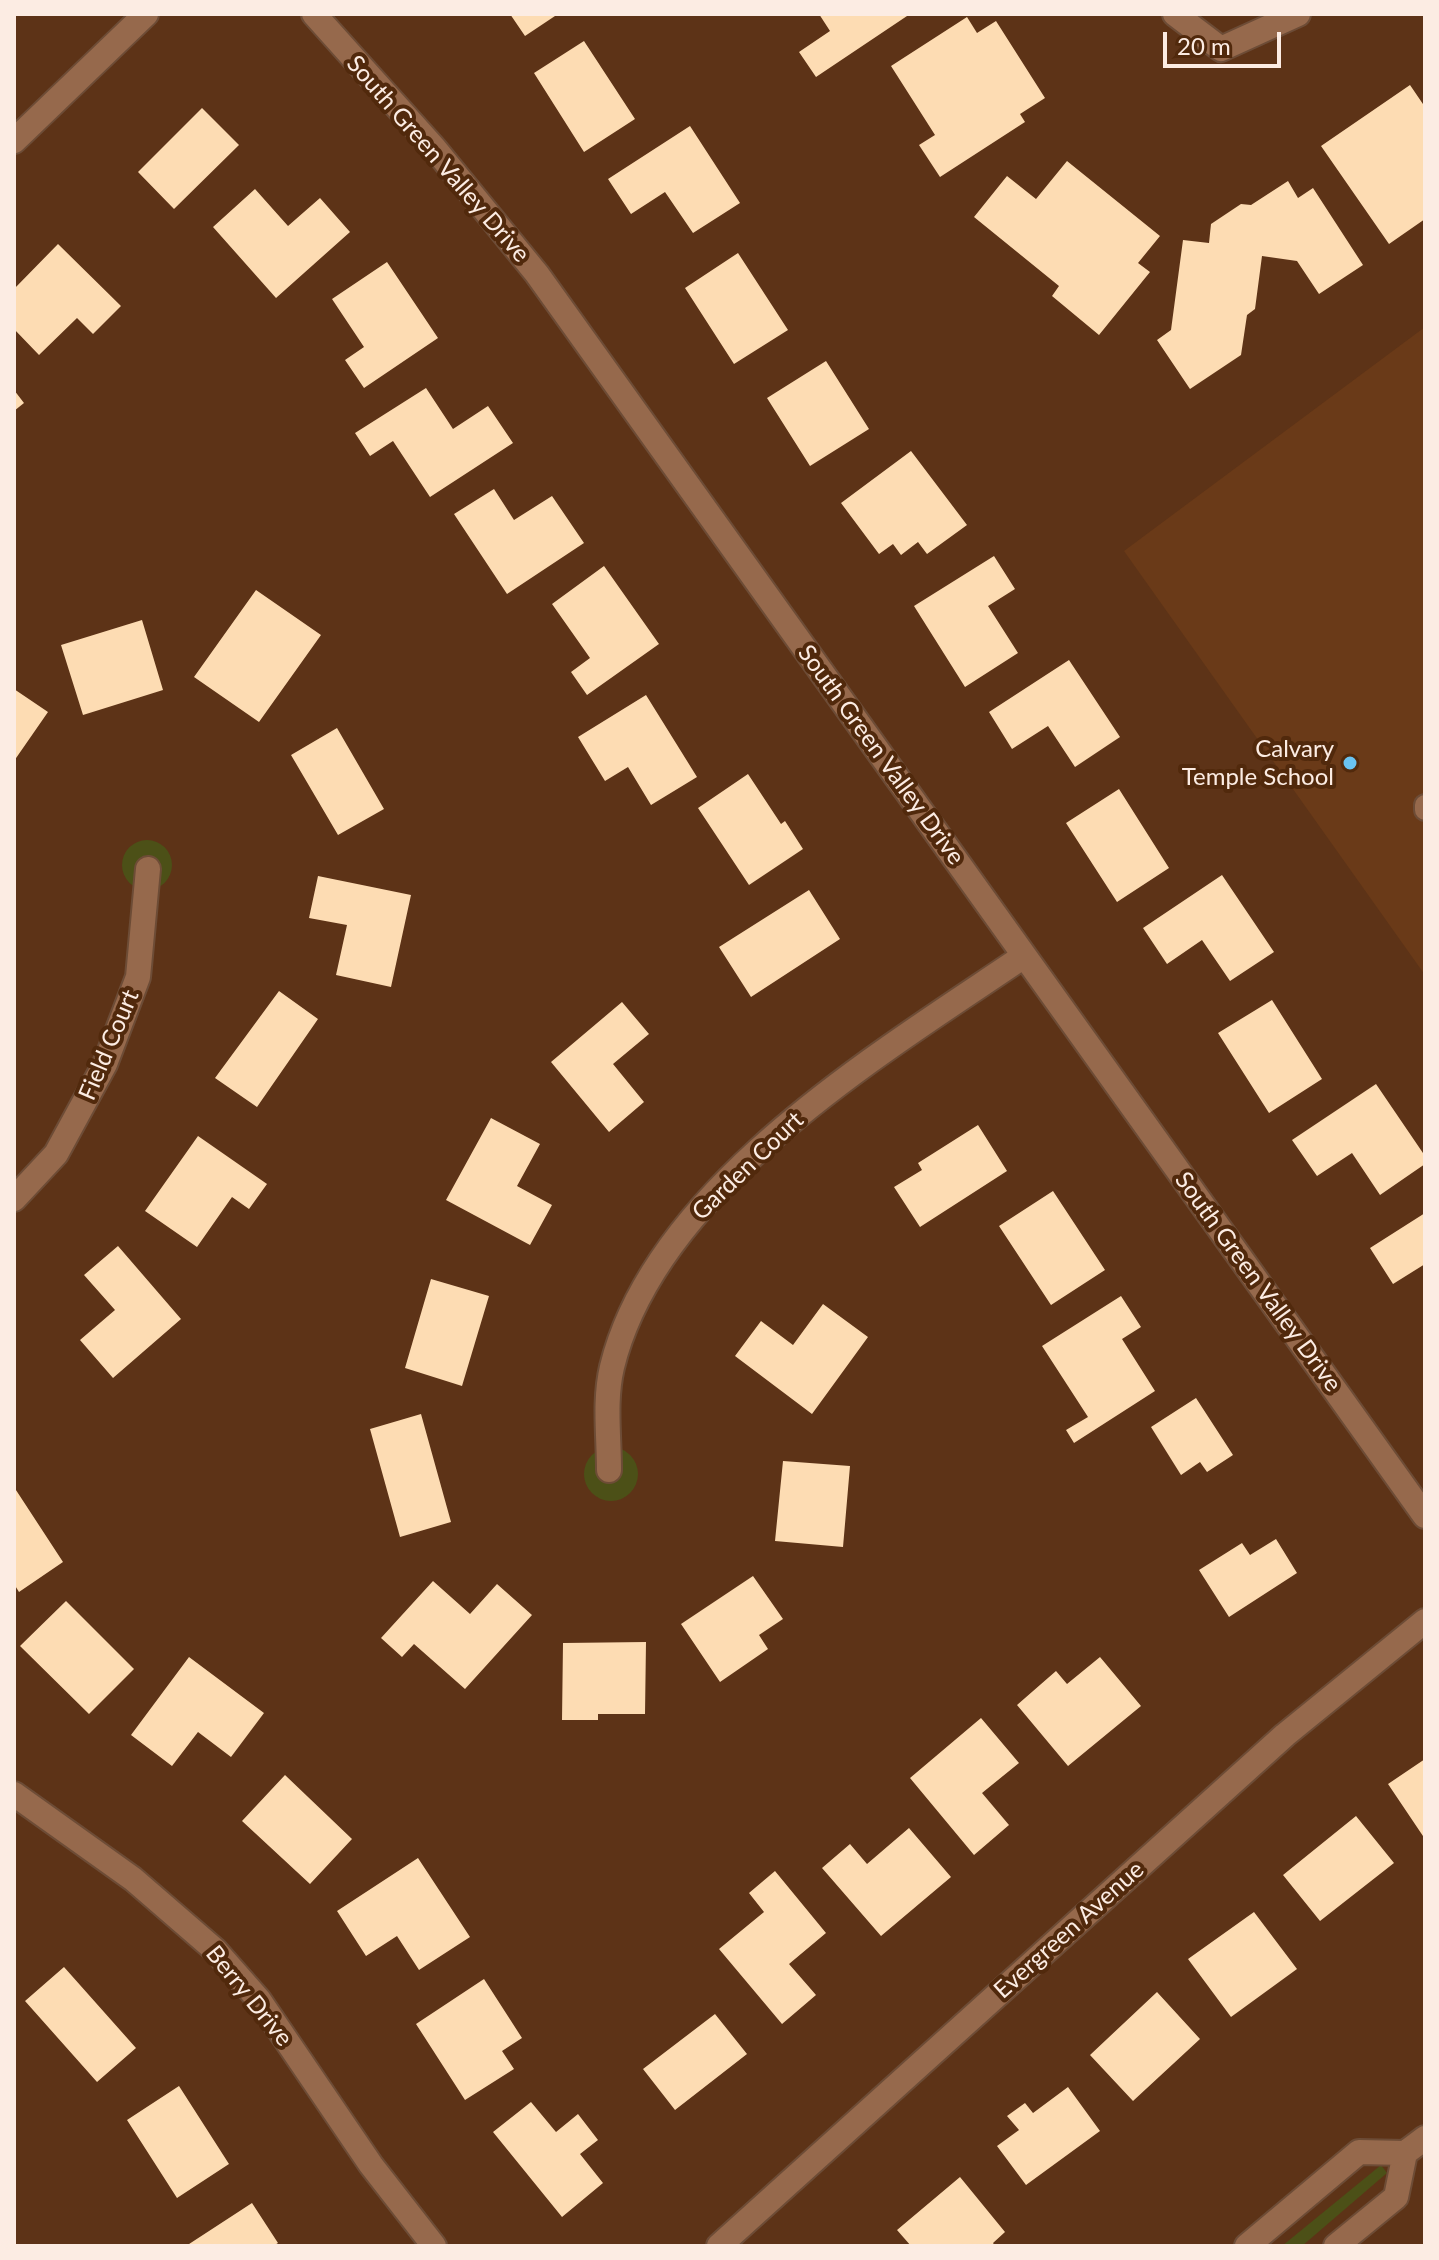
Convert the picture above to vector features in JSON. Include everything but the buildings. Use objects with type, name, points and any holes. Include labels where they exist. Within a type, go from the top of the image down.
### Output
[{"type":"street","points":[[14,141],[146,14]]},
{"type":"street","name":"South Green Valley Drive","points":[[314,14],[454,171],[537,274],[1425,1516]]},
{"type":"street","points":[[1175,14],[1221,49],[1298,14]]},
{"type":"street","name":"Field Court","points":[[14,1199],[56,1154],[105,1064],[138,977],[148,869]]},
{"type":"street","name":"Garden Court","points":[[609,1470],[608,1397],[612,1367],[626,1325],[660,1265],[691,1221],[797,1116],[866,1062],[1024,956]]},
{"type":"street","name":"Evergreen Avenue","points":[[719,2246],[1285,1735],[1425,1621]]},
{"type":"street","name":"Berry Drive","points":[[14,1794],[133,1879],[215,1950],[259,2000],[371,2165],[434,2246]]},
{"type":"street","points":[[1247,2246],[1359,2152],[1405,2153],[1425,2138]]},
{"type":"street","points":[[1336,2246],[1396,2197],[1405,2153]]},
{"type":"shaded area","name":"Calvary Temple School","points":[[1425,327],[1425,975],[1124,551]]},
{"type":"green space","points":[[147,840],[165,847],[172,865],[165,883],[147,890],[129,883],[122,865],[129,847]]},
{"type":"green space","points":[[611,1447],[630,1455],[638,1474],[630,1493],[611,1501],[592,1493],[584,1474],[592,1455]]},
{"type":"green space","points":[[1381,2165],[1387,2173],[1302,2246],[1282,2246]]},
{"type":"place","name":"Calvary Temple School","points":[[1350,763]]}]
